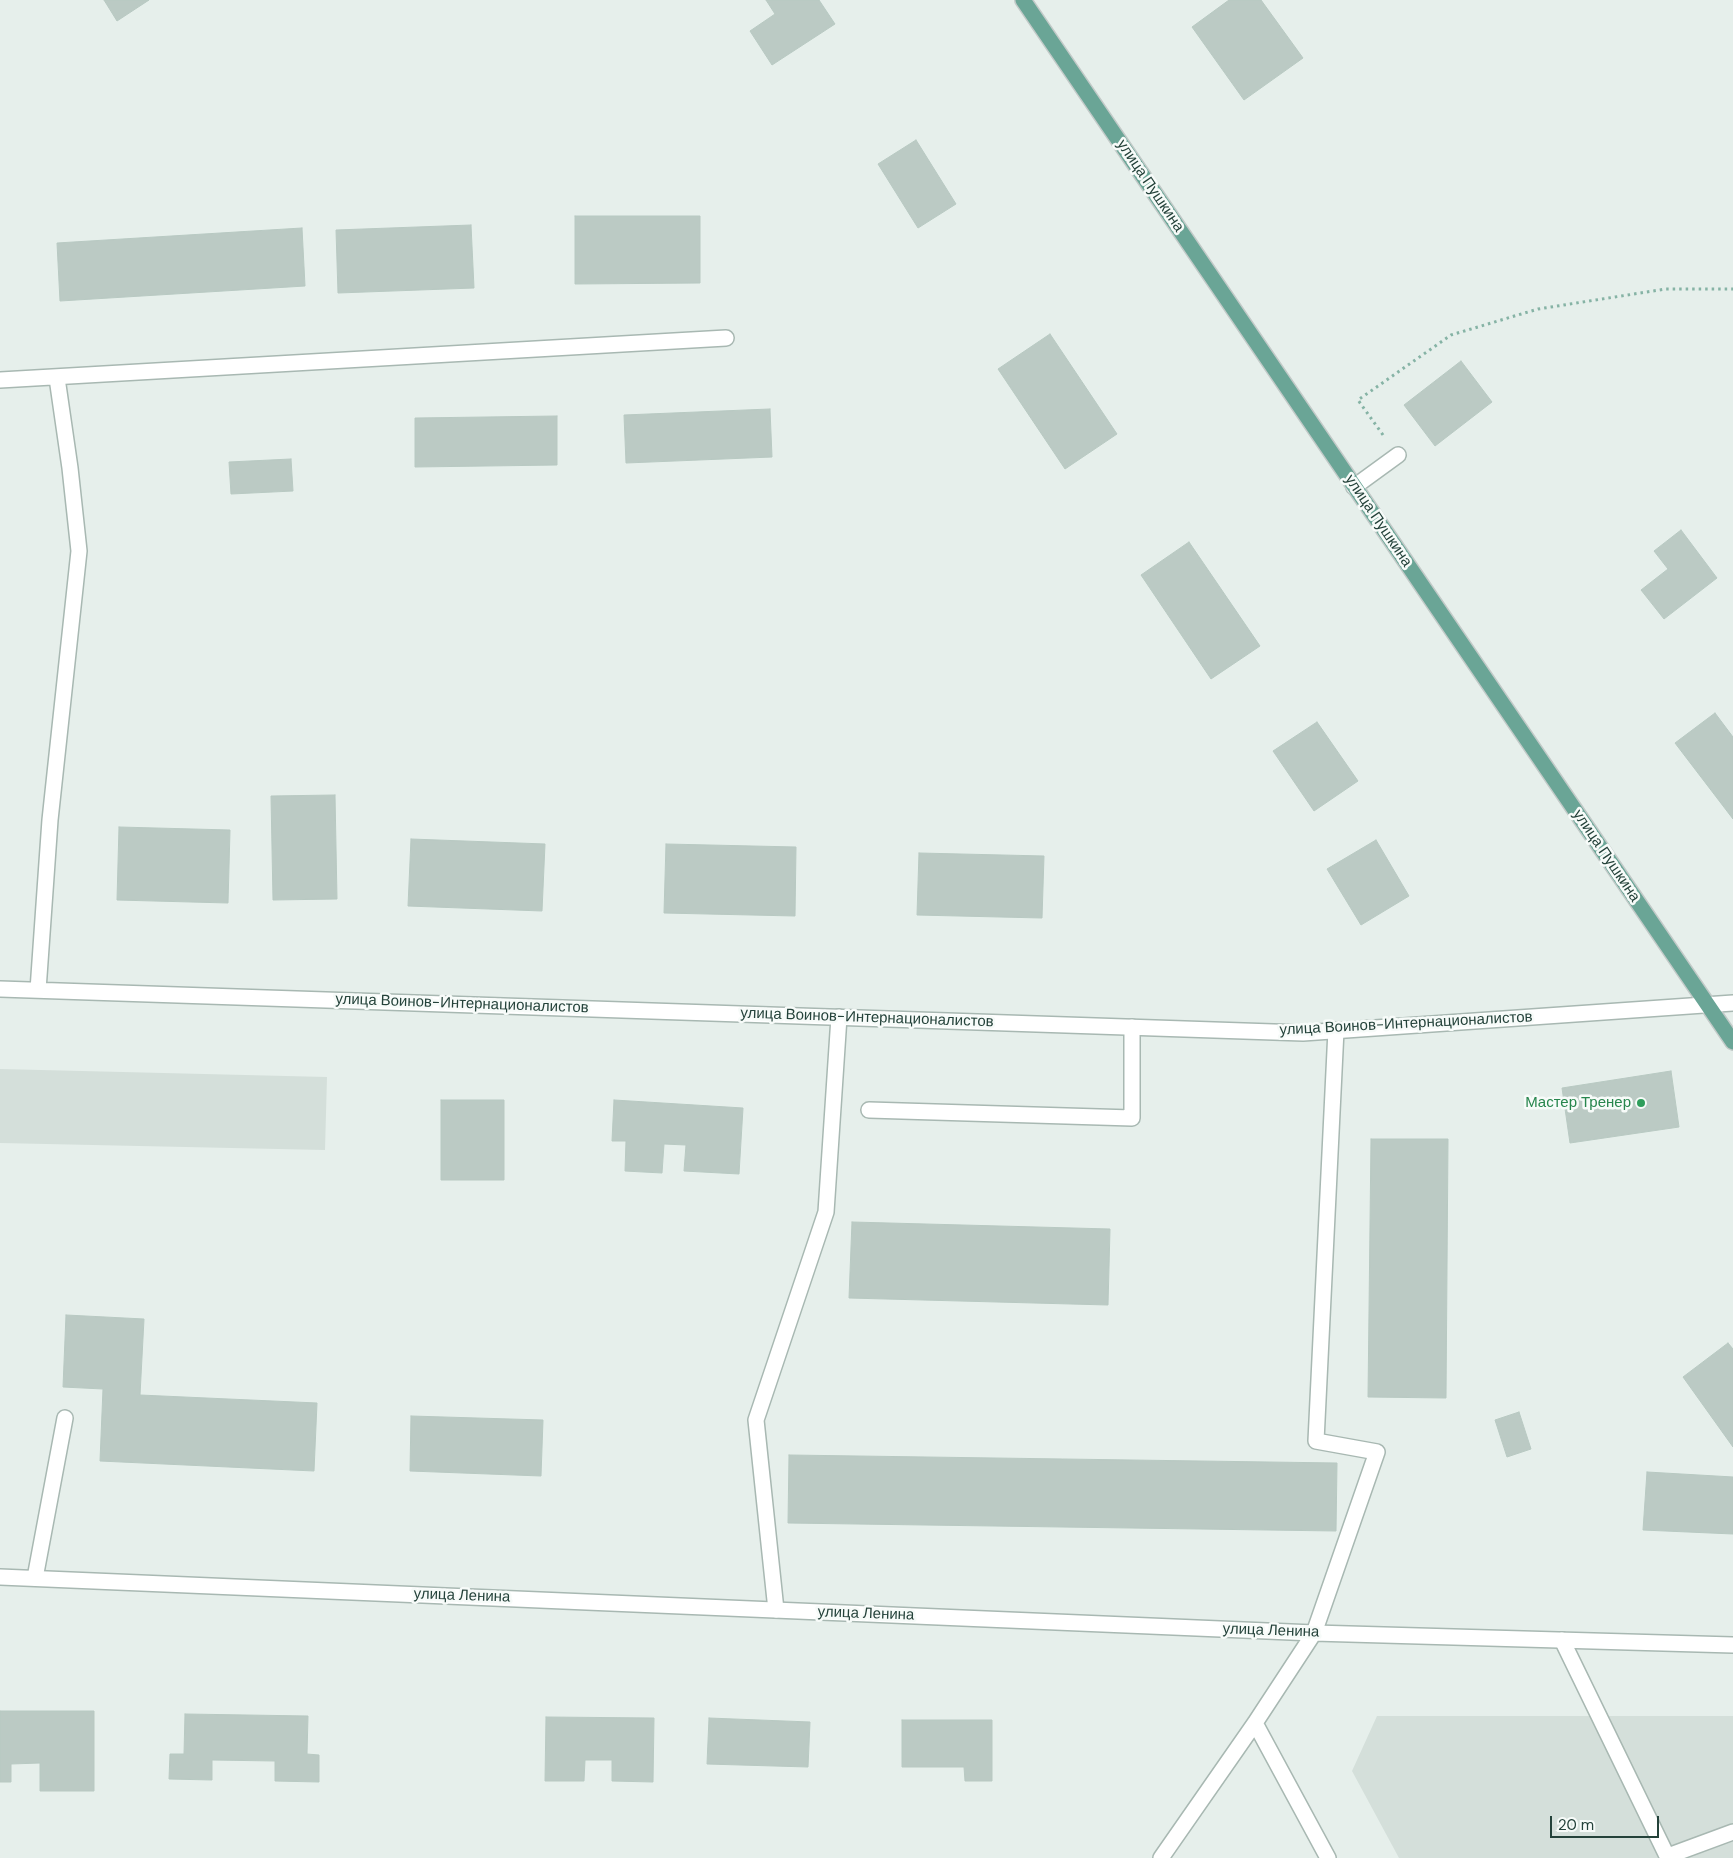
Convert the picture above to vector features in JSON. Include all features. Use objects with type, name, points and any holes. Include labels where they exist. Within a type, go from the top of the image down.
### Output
[{"type":"main road","name":"улица Пушкина","points":[[1023,0],[1733,1042]]},
{"type":"street","points":[[0,380],[726,338]]},
{"type":"street","points":[[38,990],[50,820],[79,551],[70,468],[57,378]]},
{"type":"street","points":[[1354,487],[1398,455]]},
{"type":"street","name":"улица Воинов-Интернационалистов","points":[[0,989],[1303,1033],[1733,1003]]},
{"type":"street","points":[[776,1610],[756,1420],[826,1212],[840,1017]]},
{"type":"street","points":[[870,1110],[1132,1118],[1132,1027]]},
{"type":"street","points":[[1161,1858],[1255,1723],[1314,1633],[1377,1452],[1316,1440],[1336,1030]]},
{"type":"street","points":[[35,1578],[65,1418]]},
{"type":"street","name":"улица Ленина","points":[[0,1577],[1314,1633],[1733,1645]]},
{"type":"street","points":[[1562,1640],[1668,1857],[1733,1832]]},
{"type":"street","points":[[1255,1723],[1328,1858]]},
{"type":"path","points":[[1398,455],[1358,400],[1451,335],[1538,309],[1666,288],[1733,289]]},
{"type":"shaded area","points":[[0,1069],[327,1077],[325,1150],[0,1143]]},
{"type":"shaded area","points":[[1377,1716],[1733,1716],[1733,1858],[1399,1858],[1352,1771]]},
{"type":"building","points":[[104,0],[149,0],[117,21]]},
{"type":"building","points":[[766,0],[819,0],[835,24],[772,65],[750,31],[775,14]]},
{"type":"building","points":[[1229,0],[1261,0],[1303,58],[1244,100],[1192,27]]},
{"type":"building","points":[[916,140],[956,204],[918,228],[878,164]]},
{"type":"building","points":[[575,216],[700,216],[700,283],[575,284]]},
{"type":"building","points":[[471,225],[474,288],[338,293],[336,230]]},
{"type":"building","points":[[302,228],[305,286],[60,301],[57,243]]},
{"type":"building","points":[[1050,334],[1117,434],[1065,469],[998,369]]},
{"type":"building","points":[[1461,361],[1492,402],[1435,446],[1404,405]]},
{"type":"building","points":[[770,409],[772,457],[626,463],[624,415]]},
{"type":"building","points":[[557,416],[557,465],[415,467],[415,418]]},
{"type":"building","points":[[291,459],[293,491],[231,494],[229,462]]},
{"type":"building","points":[[1681,530],[1717,578],[1664,619],[1641,590],[1668,569],[1654,551]]},
{"type":"building","points":[[1189,542],[1260,646],[1211,679],[1141,575]]},
{"type":"building","points":[[1715,713],[1733,737],[1733,819],[1675,743]]},
{"type":"building","points":[[1317,722],[1358,781],[1314,811],[1273,751]]},
{"type":"building","points":[[335,795],[337,899],[273,900],[271,796]]},
{"type":"building","points":[[119,827],[230,830],[228,903],[117,900]]},
{"type":"building","points":[[411,839],[545,844],[542,911],[408,906]]},
{"type":"building","points":[[1376,840],[1409,896],[1361,925],[1327,869]]},
{"type":"building","points":[[666,844],[796,847],[795,916],[664,913]]},
{"type":"building","points":[[919,853],[1044,856],[1042,918],[917,915]]},
{"type":"building","points":[[1671,1071],[1679,1127],[1570,1143],[1562,1088]]},
{"type":"building","points":[[441,1100],[504,1100],[504,1180],[441,1180]]},
{"type":"building","points":[[614,1100],[743,1108],[739,1174],[684,1171],[686,1145],[664,1144],[662,1173],[625,1171],[626,1141],[612,1141]]},
{"type":"building","points":[[1371,1139],[1448,1139],[1446,1398],[1368,1397]]},
{"type":"building","points":[[852,1222],[1110,1229],[1108,1305],[849,1298]]},
{"type":"building","points":[[66,1315],[144,1319],[140,1395],[317,1403],[314,1471],[100,1461],[103,1389],[63,1387]]},
{"type":"building","points":[[1728,1343],[1733,1349],[1733,1447],[1683,1377]]},
{"type":"building","points":[[1519,1412],[1531,1449],[1507,1457],[1495,1420]]},
{"type":"building","points":[[411,1416],[543,1420],[541,1476],[410,1471]]},
{"type":"building","points":[[789,1455],[1337,1463],[1336,1531],[788,1523]]},
{"type":"building","points":[[1647,1472],[1733,1477],[1733,1534],[1643,1530]]},
{"type":"building","points":[[0,1711],[94,1711],[94,1791],[40,1791],[40,1763],[11,1764],[11,1782],[0,1782]]},
{"type":"building","points":[[185,1714],[308,1716],[307,1754],[319,1755],[319,1782],[275,1781],[275,1761],[212,1760],[212,1780],[169,1779],[170,1754],[184,1754]]},
{"type":"building","points":[[546,1717],[654,1718],[653,1782],[612,1781],[612,1760],[585,1760],[584,1781],[545,1781]]},
{"type":"building","points":[[709,1718],[810,1722],[808,1767],[707,1764]]},
{"type":"building","points":[[902,1720],[992,1720],[992,1781],[965,1781],[964,1767],[902,1767]]},
{"type":"place","name":"Мастер Тренер","points":[[1641,1103]]}]
